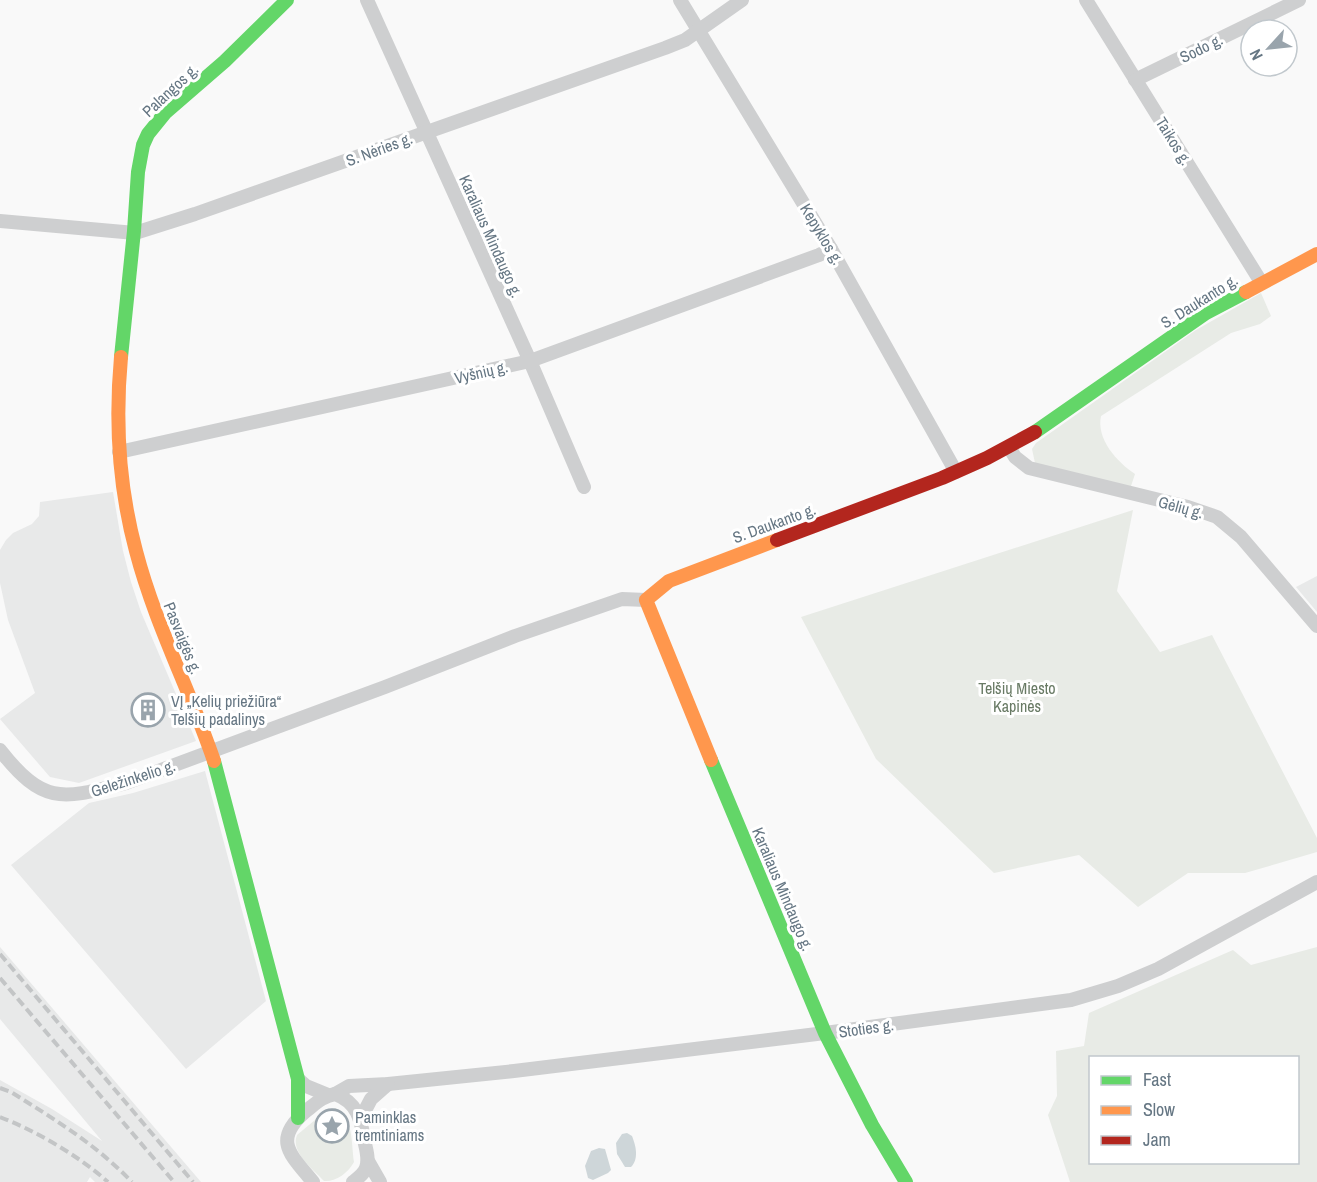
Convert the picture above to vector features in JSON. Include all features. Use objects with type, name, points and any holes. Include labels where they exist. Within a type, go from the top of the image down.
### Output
[{"type":"main road","name":"Palangos g.","points":[[135,233],[141,154],[146,136],[152,127],[244,44],[287,0]]},
{"type":"main road","name":"Pasvaigės g.","points":[[135,233],[119,362],[117,412],[119,452],[127,517],[136,558],[148,595],[210,752],[298,1079],[298,1118]]},
{"type":"main road","name":"S. Daukanto g.","points":[[646,600],[669,581],[956,472],[1009,447],[1030,435],[1206,313],[1261,282],[1317,255]]},
{"type":"main road","name":"Karaliaus Mindaugo g.","points":[[646,600],[825,1033],[872,1125],[906,1182]]},
{"type":"street","name":"Karaliaus Mindaugo g.","points":[[367,0],[584,486]]},
{"type":"street","name":"Kepyklos g.","points":[[680,0],[831,249],[956,472]]},
{"type":"street","name":"S. Nėries g.","points":[[0,221],[135,233],[195,214],[665,48],[698,31],[742,0]]},
{"type":"street","name":"Taikos g.","points":[[1086,0],[1261,282]]},
{"type":"street","name":"Sodo g.","points":[[1135,80],[1299,0]]},
{"type":"street","name":"Vyšnių g.","points":[[119,452],[530,361],[831,249]]},
{"type":"street","name":"Gėlių g.","points":[[1009,447],[1015,457],[1029,468],[1188,507],[1217,517],[1241,537],[1317,626]]},
{"type":"street","points":[[210,752],[386,687],[515,636],[622,598],[646,600]]},
{"type":"street","name":"Geležinkelio g.","points":[[0,750],[10,763],[42,790],[58,795],[75,795],[126,783],[210,752]]},
{"type":"street","name":"Stoties g.","points":[[331,1094],[350,1086],[514,1071],[1071,1000],[1118,986],[1158,969],[1317,882]]},
{"type":"street","points":[[298,1079],[306,1086],[347,1099],[356,1109],[361,1118],[368,1161],[380,1182]]},
{"type":"street","points":[[361,1118],[371,1099],[388,1084]]},
{"type":"street","points":[[313,1182],[289,1154],[288,1130],[298,1118],[331,1094]]},
{"type":"street","points":[[353,1182],[366,1171],[368,1161]]},
{"type":"shaded area","points":[[113,492],[123,551],[141,612],[196,741],[79,783],[50,777],[0,719],[35,693],[8,620],[0,583],[0,550],[13,533],[32,524],[39,516],[40,502]]},
{"type":"shaded area","points":[[1317,576],[1317,612],[1296,587]]},
{"type":"shaded area","points":[[205,771],[266,1001],[186,1069],[11,865],[89,803],[133,793]]},
{"type":"shaded area","points":[[0,947],[201,1182],[95,1182],[90,1177],[87,1182],[0,1182],[0,1080],[52,1109],[102,1141],[0,1019]]},
{"type":"shaded area","points":[[627,1133],[632,1136],[636,1148],[634,1164],[631,1167],[625,1167],[617,1154],[616,1143],[622,1134]]},
{"type":"shaded area","points":[[599,1148],[605,1149],[611,1170],[593,1180],[588,1178],[585,1166],[591,1151]]},
{"type":"green space","points":[[1261,293],[1271,316],[1260,324],[1231,333],[1101,416],[1100,425],[1109,449],[1135,474],[1130,489],[1035,463],[1032,449],[1036,443],[1196,330]]},
{"type":"green space","name":"Telšių Miesto Kapinės","points":[[1133,510],[1117,591],[1160,652],[1212,635],[1317,838],[1317,852],[1245,873],[1188,873],[1138,907],[1079,855],[994,873],[876,759],[801,617]]},
{"type":"green space","points":[[1317,947],[1317,1182],[1070,1182],[1048,1115],[1057,1096],[1056,1051],[1084,1046],[1089,1013],[1233,950],[1251,965]]},
{"type":"green space","points":[[335,1108],[341,1112],[349,1124],[354,1162],[341,1176],[324,1181],[304,1160],[296,1141],[297,1135],[327,1110]]},
{"type":"railway","points":[[0,954],[193,1182]]},
{"type":"railway","points":[[0,978],[174,1182]]},
{"type":"railway","points":[[0,1088],[11,1092],[74,1133],[132,1182]]},
{"type":"railway","points":[[0,1117],[57,1145],[108,1182]]},
{"type":"traffic: fast","points":[[121,357],[138,172],[143,145],[148,134],[165,113],[225,61],[287,0]]},
{"type":"traffic: fast","points":[[1035,432],[1206,313],[1246,292]]},
{"type":"traffic: fast","points":[[711,760],[825,1033],[872,1125],[906,1182]]},
{"type":"traffic: fast","points":[[214,761],[298,1079],[298,1118]]},
{"type":"traffic: slow","points":[[1246,292],[1317,254]]},
{"type":"traffic: slow","points":[[121,357],[118,406],[120,455],[130,527],[153,605],[214,761]]},
{"type":"traffic: slow","points":[[711,760],[646,600],[669,581],[777,540]]},
{"type":"traffic: jam","points":[[777,540],[942,478],[987,458],[1035,432]]},
{"type":"place","name":"VĮ „Kelių priežiūra“ Telšių padalinys","points":[[148,710]]},
{"type":"place","name":"Paminklas tremtiniams","points":[[332,1126]]}]
